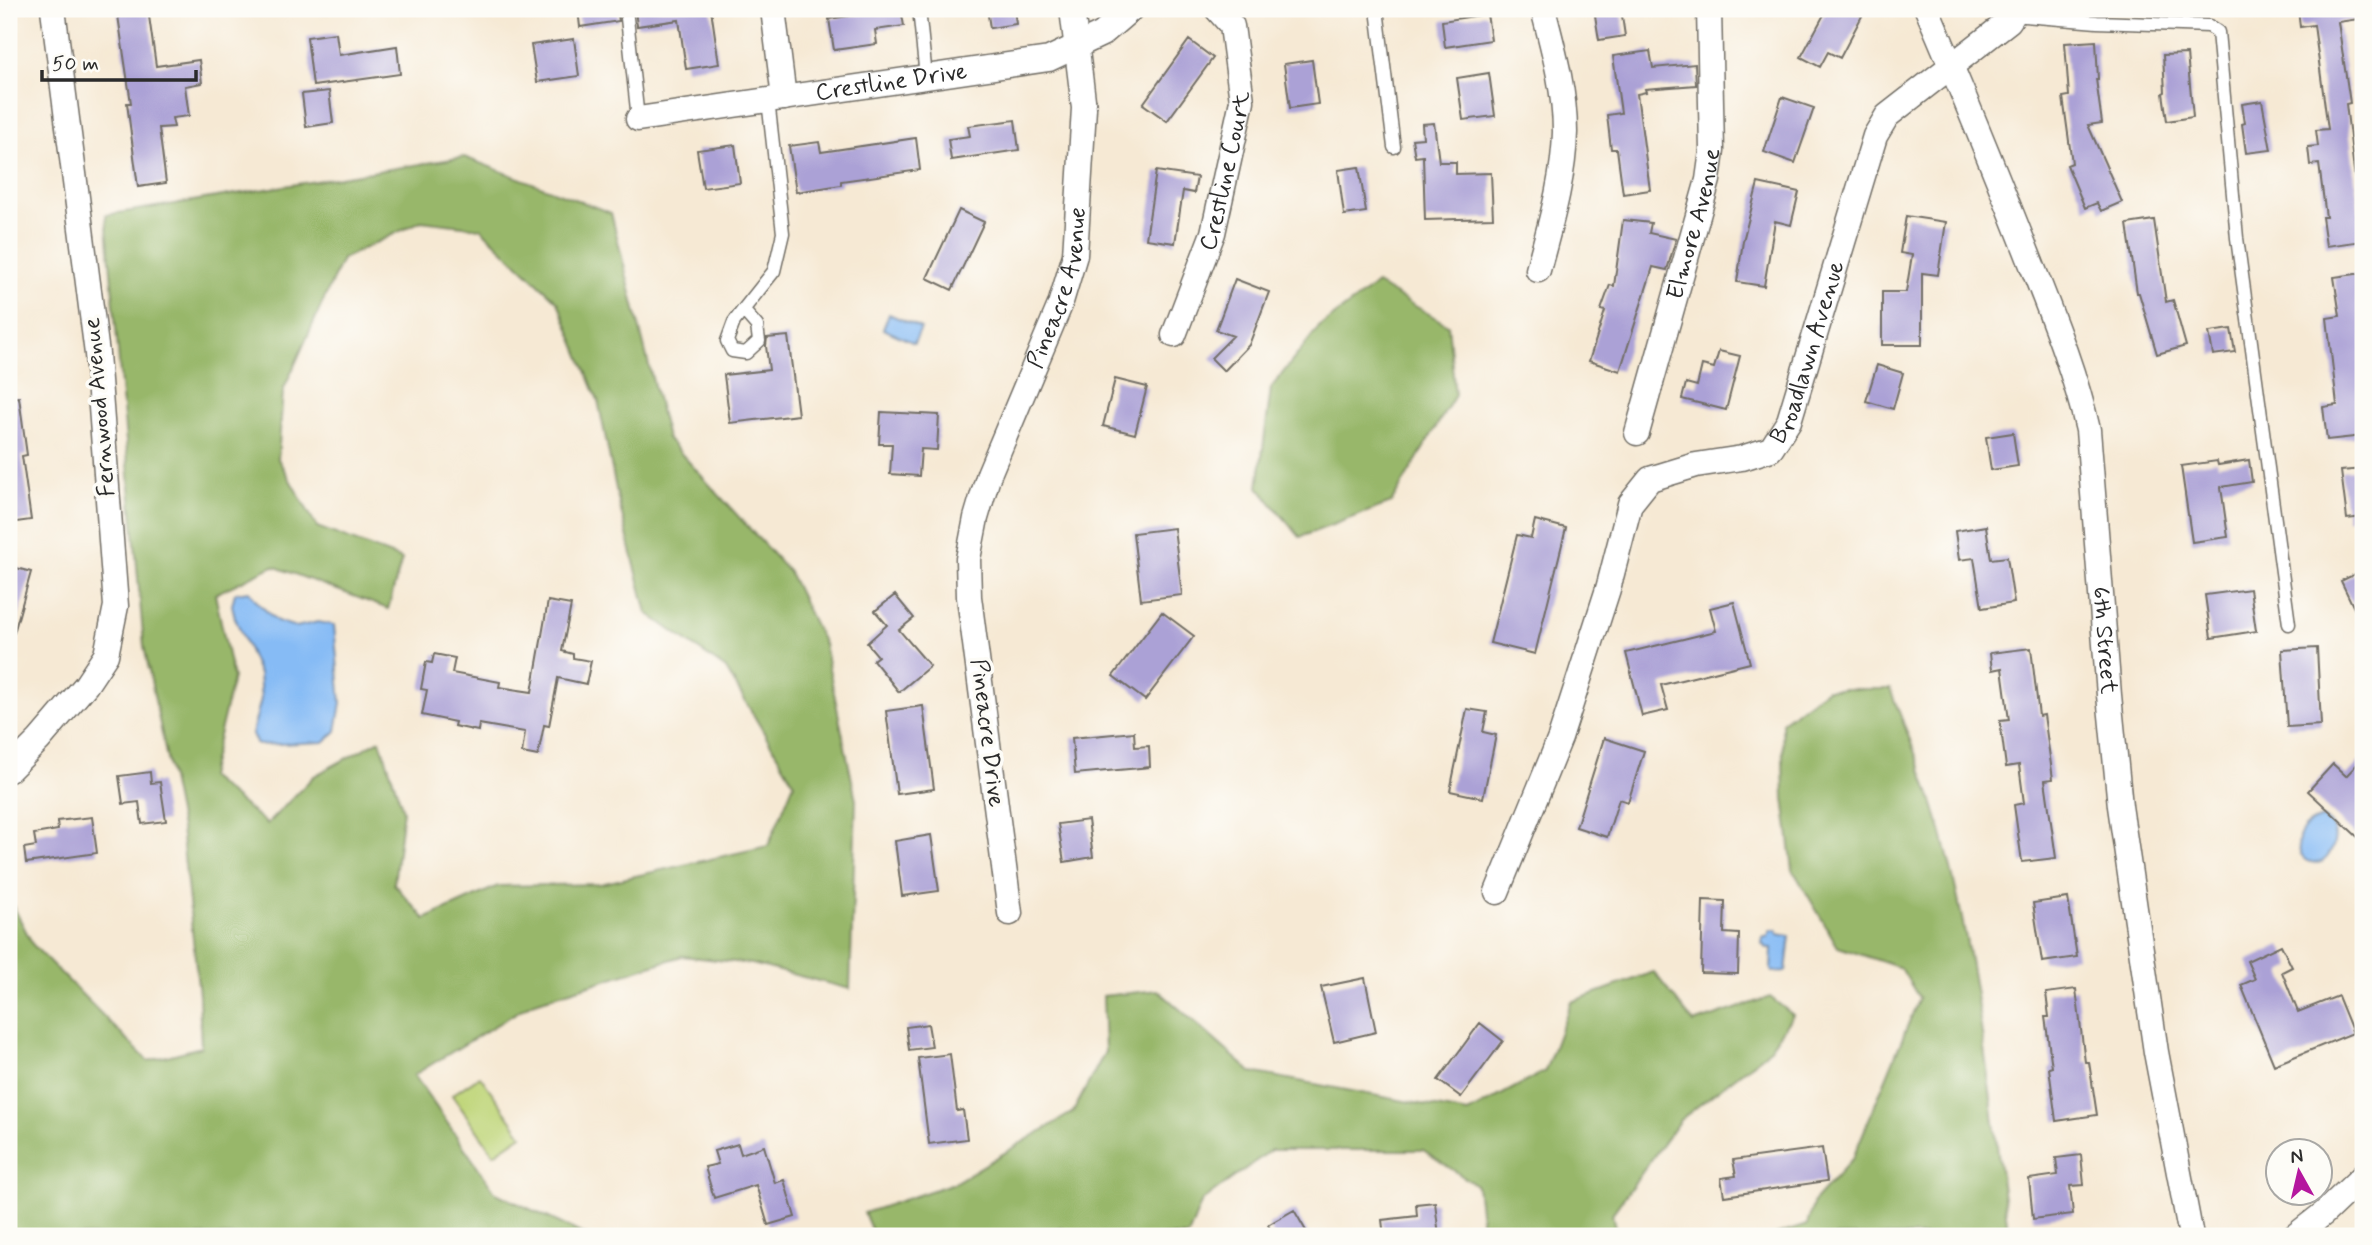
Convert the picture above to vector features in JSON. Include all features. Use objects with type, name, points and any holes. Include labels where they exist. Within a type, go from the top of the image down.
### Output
[{"type":"street","name":"Fernwood Avenue","points":[[9,770],[78,694],[106,655],[116,606],[97,354],[53,9]]},
{"type":"street","points":[[773,9],[776,99]]},
{"type":"street","name":"Pineacre Avenue","points":[[969,553],[989,474],[1059,305],[1075,255],[1084,108],[1072,9]]},
{"type":"street","name":"Crestline Drive","points":[[638,119],[1049,60],[1102,34],[1131,9]]},
{"type":"street","name":"Crestline Court","points":[[1174,335],[1213,233],[1242,101],[1232,26],[1217,9]]},
{"type":"street","points":[[1538,270],[1557,198],[1565,131],[1558,71],[1543,9]]},
{"type":"street","name":"Elmore Avenue","points":[[1637,433],[1708,180],[1712,151],[1709,9]]},
{"type":"street","name":"6th Street","points":[[1927,9],[1976,124],[2050,313],[2081,400],[2088,430],[2120,806],[2156,1052],[2191,1236]]},
{"type":"street","name":"Broadlawn Avenue","points":[[1497,892],[1560,738],[1608,589],[1630,504],[1650,480],[1696,465],[1742,458],[1771,449],[1789,421],[1875,136],[1887,116],[2015,12]]},
{"type":"street","name":"Pineacre Drive","points":[[969,553],[969,597],[1010,913]]},
{"type":"street","points":[[2295,1236],[2323,1214],[2363,1175]]},
{"type":"lane","points":[[626,9],[638,119]]},
{"type":"lane","points":[[919,9],[926,77]]},
{"type":"lane","points":[[1377,9],[1394,147]]},
{"type":"lane","points":[[2015,12],[2096,22],[2209,26],[2218,32],[2236,238],[2290,624]]},
{"type":"lane","points":[[743,310],[774,271],[783,233],[776,99]]},
{"type":"green space","points":[[464,157],[611,213],[667,438],[789,572],[824,644],[856,800],[850,989],[752,964],[682,956],[532,1003],[414,1075],[496,1193],[587,1236],[9,1236],[9,898],[33,945],[148,1061],[201,1047],[199,995],[181,828],[144,646],[106,215]],"holes":[[[421,221],[480,228],[558,302],[598,400],[618,499],[647,613],[726,669],[794,783],[768,846],[600,884],[498,886],[425,919],[394,884],[403,810],[380,740],[314,776],[267,824],[209,777],[233,678],[215,594],[273,566],[388,609],[402,559],[317,527],[278,459],[283,391],[342,259]]]},
{"type":"green space","points":[[1377,284],[1448,325],[1455,395],[1391,503],[1300,537],[1258,487],[1271,388],[1319,327]]},
{"type":"green space","points":[[1827,689],[1890,689],[1928,788],[1946,849],[1967,945],[2009,1236],[1774,1236],[1807,1225],[1814,1201],[1853,1158],[1919,998],[1901,968],[1838,947],[1793,870],[1784,798],[1782,722]]},
{"type":"green space","points":[[1654,972],[1694,1023],[1770,997],[1793,1015],[1766,1053],[1680,1120],[1612,1214],[1617,1236],[1483,1236],[1477,1186],[1423,1150],[1271,1150],[1202,1201],[1188,1236],[1072,1236],[1062,1228],[1037,1236],[874,1236],[864,1213],[954,1183],[1073,1112],[1105,1052],[1103,996],[1158,990],[1251,1072],[1468,1113],[1545,1071],[1571,1002]]},
{"type":"green space","points":[[480,1076],[522,1135],[494,1154],[452,1095]]},
{"type":"water","points":[[889,314],[921,328],[914,343],[883,329]]},
{"type":"water","points":[[249,591],[277,621],[296,627],[318,622],[334,625],[341,703],[336,731],[324,742],[257,745],[252,734],[261,699],[259,674],[232,605],[235,593]]},
{"type":"water","points":[[2323,818],[2332,827],[2333,846],[2322,862],[2313,862],[2301,853],[2298,846],[2299,837],[2311,822]]},
{"type":"water","points":[[1771,930],[1790,936],[1786,971],[1771,970],[1772,948],[1762,944],[1763,937],[1767,937]]},
{"type":"building","points":[[117,9],[148,9],[156,66],[199,60],[202,83],[185,86],[189,116],[172,118],[174,127],[159,128],[166,183],[138,187],[127,103],[131,103]]},
{"type":"building","points":[[578,9],[617,9],[619,21],[580,27]]},
{"type":"building","points":[[635,9],[711,9],[719,64],[686,69],[679,20],[637,26]]},
{"type":"building","points":[[882,9],[901,9],[904,26],[875,30],[877,44],[834,50],[829,19]]},
{"type":"building","points":[[987,9],[1014,9],[1016,24],[990,28]]},
{"type":"building","points":[[1594,9],[1621,9],[1625,36],[1599,40]]},
{"type":"building","points":[[1827,9],[1848,9],[1862,16],[1840,58],[1828,52],[1820,67],[1801,57]]},
{"type":"building","points":[[2298,9],[2358,9],[2359,19],[2338,22],[2350,103],[2346,104],[2359,212],[2363,211],[2363,241],[2326,246],[2322,217],[2326,217],[2319,164],[2310,165],[2308,147],[2318,146],[2316,130],[2328,129],[2314,25],[2300,27]]},
{"type":"building","points":[[1487,14],[1491,40],[1445,47],[1442,21]]},
{"type":"building","points":[[336,33],[339,55],[397,46],[400,74],[313,86],[307,37]]},
{"type":"building","points":[[574,39],[579,76],[537,82],[531,45]]},
{"type":"building","points":[[1189,40],[1213,58],[1167,121],[1143,104]]},
{"type":"building","points":[[2096,41],[2096,79],[2102,123],[2088,125],[2122,202],[2101,211],[2097,203],[2085,208],[2067,165],[2072,163],[2063,97],[2069,96],[2065,43]]},
{"type":"building","points":[[1650,51],[1653,68],[1695,64],[1696,85],[1645,89],[1646,92],[1637,94],[1650,190],[1623,194],[1617,149],[1611,149],[1607,115],[1621,113],[1613,56]]},
{"type":"building","points":[[2187,54],[2193,117],[2167,121],[2163,93],[2163,55]]},
{"type":"building","points":[[1312,60],[1318,104],[1290,108],[1284,64]]},
{"type":"building","points":[[1489,73],[1495,116],[1463,120],[1457,78]]},
{"type":"building","points":[[329,91],[333,123],[306,127],[302,94]]},
{"type":"building","points":[[1782,97],[1814,108],[1795,163],[1764,152]]},
{"type":"building","points":[[2262,101],[2271,150],[2246,153],[2242,104]]},
{"type":"building","points":[[1015,120],[1019,150],[951,160],[948,139],[970,136],[968,126]]},
{"type":"building","points":[[1434,123],[1439,162],[1456,162],[1456,174],[1491,173],[1493,218],[1425,220],[1423,156],[1415,157],[1412,139],[1423,138],[1422,124]]},
{"type":"building","points":[[916,138],[920,170],[841,181],[841,185],[796,192],[789,146],[819,142],[821,152]]},
{"type":"building","points":[[735,145],[740,183],[703,188],[697,150]]},
{"type":"building","points":[[1359,167],[1366,212],[1344,215],[1338,170]]},
{"type":"building","points":[[1156,171],[1197,177],[1194,193],[1183,191],[1175,243],[1146,239]]},
{"type":"building","points":[[1758,183],[1799,192],[1791,225],[1775,221],[1764,286],[1737,282],[1743,241]]},
{"type":"building","points":[[959,210],[984,222],[952,290],[927,278]]},
{"type":"building","points":[[1906,216],[1946,222],[1938,275],[1922,273],[1922,345],[1882,345],[1882,292],[1906,292],[1912,255],[1900,253]]},
{"type":"building","points":[[1623,220],[1651,223],[1649,233],[1676,239],[1667,270],[1653,267],[1620,371],[1589,361],[1605,311],[1601,310],[1610,285],[1614,286]]},
{"type":"building","points":[[2154,220],[2166,302],[2173,300],[2186,346],[2157,354],[2137,293],[2127,224]]},
{"type":"building","points":[[2363,273],[2363,436],[2327,440],[2323,407],[2337,405],[2327,318],[2340,316],[2334,277]]},
{"type":"building","points":[[1235,279],[1269,292],[1249,345],[1224,371],[1211,358],[1233,336],[1216,330]]},
{"type":"building","points":[[2231,329],[2235,352],[2213,355],[2209,332]]},
{"type":"building","points":[[788,336],[798,415],[730,423],[724,375],[769,370],[767,338]]},
{"type":"building","points":[[1719,351],[1740,356],[1726,410],[1682,399],[1686,383],[1697,386],[1702,365],[1714,368]]},
{"type":"building","points":[[1877,365],[1903,373],[1893,409],[1866,401]]},
{"type":"building","points":[[1115,379],[1147,387],[1135,434],[1103,426]]},
{"type":"building","points":[[19,397],[27,455],[22,456],[31,520],[9,523],[9,398]]},
{"type":"building","points":[[881,412],[939,415],[937,450],[921,449],[919,476],[890,474],[892,444],[879,444]]},
{"type":"building","points":[[2013,433],[2018,466],[1991,470],[1986,437]]},
{"type":"building","points":[[2249,460],[2252,482],[2221,487],[2228,537],[2192,542],[2181,466],[2217,461],[2218,465]]},
{"type":"building","points":[[2363,469],[2363,517],[2347,519],[2341,471]]},
{"type":"building","points":[[1535,520],[1566,528],[1535,654],[1490,643],[1517,535],[1531,538]]},
{"type":"building","points":[[1986,526],[1991,559],[2007,557],[2014,603],[1982,608],[1974,558],[1959,560],[1955,531]]},
{"type":"building","points":[[1174,528],[1182,595],[1141,600],[1133,533]]},
{"type":"building","points":[[9,566],[31,572],[14,633],[9,633]]},
{"type":"building","points":[[2363,570],[2363,627],[2341,581]]},
{"type":"building","points":[[2250,589],[2256,631],[2211,638],[2205,595]]},
{"type":"building","points":[[895,595],[914,618],[899,630],[930,666],[899,692],[873,660],[878,656],[867,643],[887,625],[875,611]]},
{"type":"building","points":[[548,601],[571,605],[562,651],[573,654],[573,658],[591,661],[586,684],[558,678],[549,726],[544,725],[538,756],[522,753],[525,732],[479,724],[478,731],[454,726],[455,722],[422,715],[427,690],[421,689],[426,662],[432,663],[434,654],[455,658],[452,673],[500,682],[499,687],[532,692]]},
{"type":"building","points":[[1734,602],[1750,663],[1661,685],[1668,710],[1642,716],[1626,653],[1716,631],[1710,608]]},
{"type":"building","points":[[1162,612],[1194,636],[1145,700],[1113,676]]},
{"type":"building","points":[[2031,648],[2039,716],[2044,715],[2053,779],[2045,780],[2056,858],[2022,862],[2014,805],[2024,803],[2019,765],[2006,767],[2000,721],[2009,720],[2002,668],[1992,670],[1990,653]]},
{"type":"building","points":[[2317,648],[2321,725],[2287,727],[2282,650]]},
{"type":"building","points":[[923,706],[934,789],[897,794],[886,711]]},
{"type":"building","points":[[1467,709],[1487,712],[1483,732],[1496,735],[1483,798],[1450,791]]},
{"type":"building","points":[[1134,732],[1135,747],[1149,746],[1150,767],[1075,774],[1072,738]]},
{"type":"building","points":[[1604,738],[1644,751],[1628,802],[1619,799],[1607,837],[1576,827]]},
{"type":"building","points":[[2363,758],[2363,842],[2308,791],[2333,764],[2346,776]]},
{"type":"building","points":[[150,772],[151,783],[160,782],[166,821],[142,824],[139,802],[123,804],[119,776]]},
{"type":"building","points":[[92,817],[97,853],[26,863],[24,848],[36,846],[34,834],[58,830],[57,821]]},
{"type":"building","points":[[1088,820],[1093,857],[1064,862],[1058,824]]},
{"type":"building","points":[[931,835],[939,891],[902,896],[895,841]]},
{"type":"building","points":[[2068,898],[2077,957],[2042,962],[2033,903]]},
{"type":"building","points":[[1703,900],[1725,901],[1724,933],[1739,934],[1738,974],[1701,973]]},
{"type":"building","points":[[2281,945],[2292,967],[2282,972],[2298,1012],[2338,996],[2353,1033],[2274,1065],[2241,985],[2255,979],[2247,961]]},
{"type":"building","points":[[1365,978],[1376,1032],[1334,1042],[1321,987]]},
{"type":"building","points":[[2076,989],[2085,1062],[2089,1062],[2097,1115],[2056,1121],[2045,1017],[2049,1017],[2046,993]]},
{"type":"building","points":[[1480,1023],[1503,1041],[1461,1097],[1438,1080]]},
{"type":"building","points":[[928,1024],[932,1047],[909,1050],[906,1027]]},
{"type":"building","points":[[950,1054],[957,1111],[963,1110],[967,1139],[929,1144],[918,1058]]},
{"type":"building","points":[[738,1144],[741,1154],[764,1146],[775,1183],[784,1180],[795,1217],[768,1225],[756,1185],[714,1198],[705,1167],[718,1164],[714,1151]]},
{"type":"building","points":[[1822,1148],[1827,1181],[1724,1196],[1721,1178],[1736,1176],[1733,1160]]},
{"type":"building","points":[[2081,1155],[2084,1185],[2070,1186],[2073,1214],[2033,1219],[2029,1179],[2058,1175],[2056,1158]]},
{"type":"building","points":[[1435,1202],[1439,1236],[1384,1236],[1382,1220],[1417,1216],[1416,1204]]},
{"type":"building","points":[[1294,1210],[1309,1236],[1274,1236],[1268,1225]]}]
